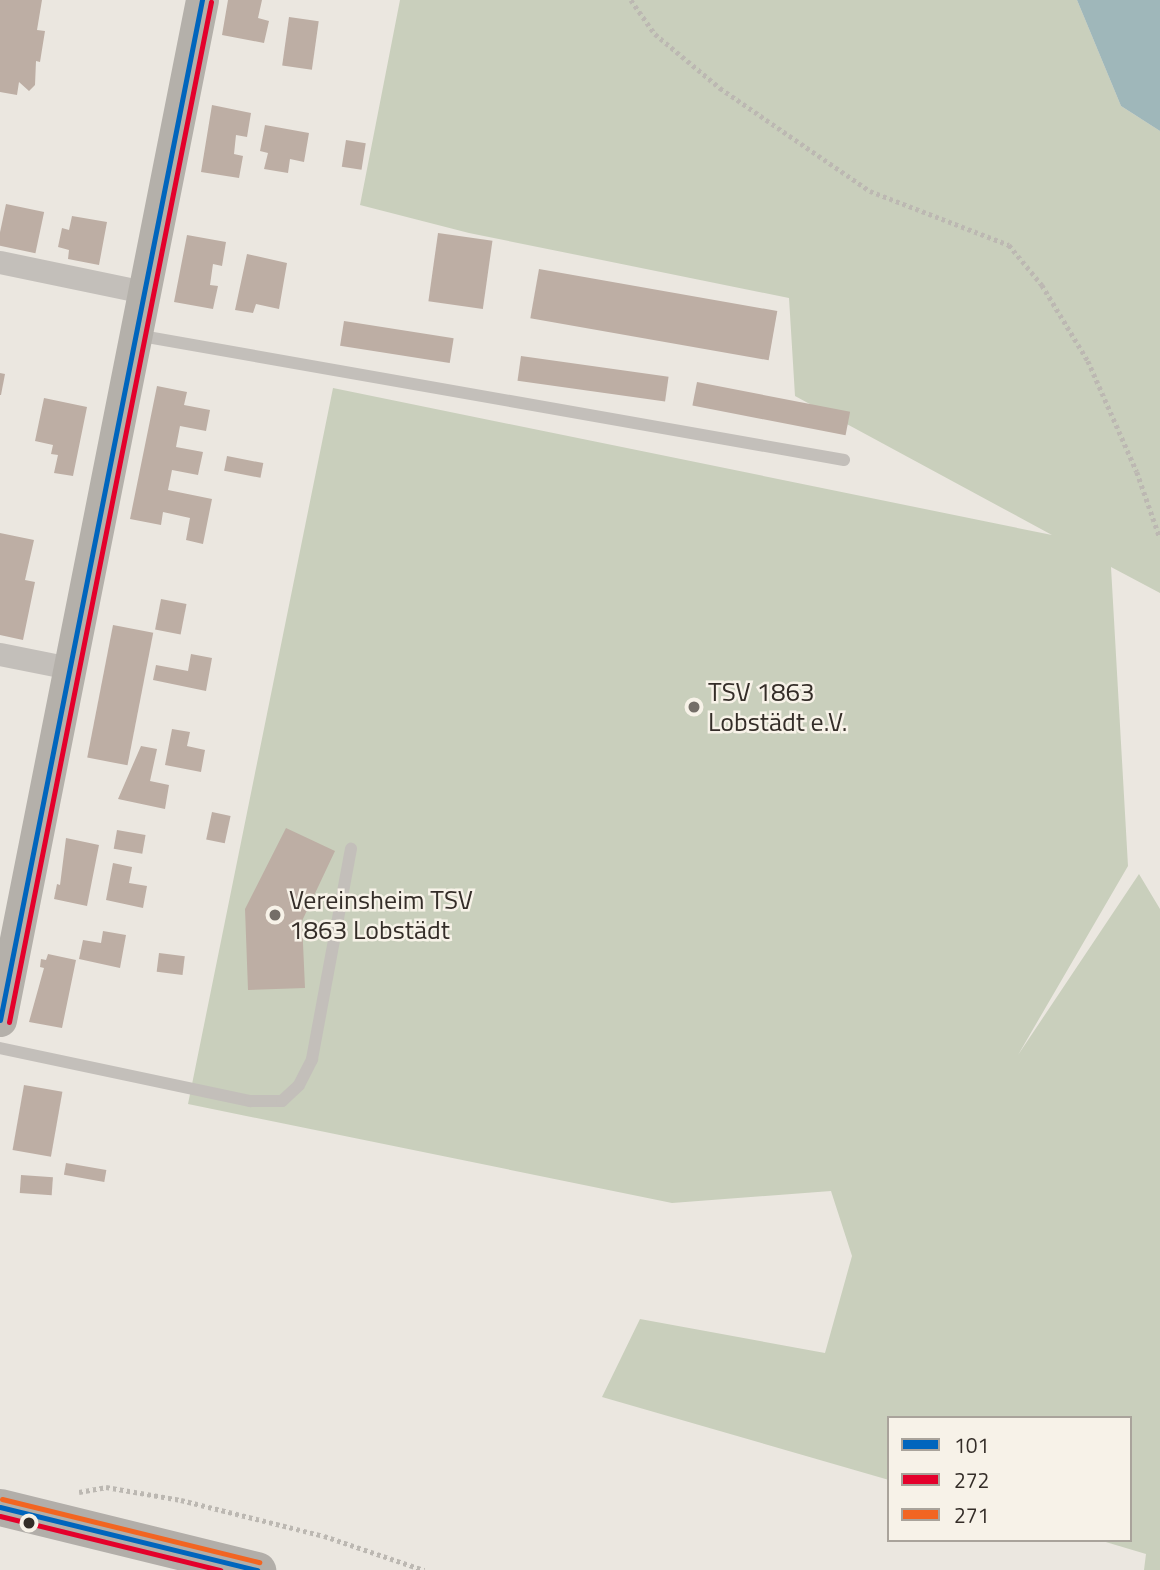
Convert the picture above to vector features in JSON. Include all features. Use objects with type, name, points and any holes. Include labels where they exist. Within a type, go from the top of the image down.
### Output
[{"type":"main road","points":[[0,1020],[136,335],[197,1]]},
{"type":"main road","points":[[0,1507],[237,1568]]},
{"type":"street","points":[[0,262],[144,292]]},
{"type":"street","points":[[0,654],[70,668]]},
{"type":"lane","points":[[136,335],[844,460]]},
{"type":"lane","points":[[0,1048],[250,1101],[282,1101],[299,1085],[312,1059],[351,849]]},
{"type":"path","points":[[631,0],[656,34],[720,88],[870,191],[1009,245],[1042,285],[1088,361],[1137,472],[1160,538]]},
{"type":"path","points":[[74,1493],[106,1487],[181,1500],[324,1536],[424,1570]]},
{"type":"green space","points":[[400,0],[1077,0],[1121,106],[1160,131],[1160,593],[1111,567],[1128,866],[1018,1055],[1139,874],[1160,909],[1160,1570],[1144,1570],[1146,1554],[1106,1542],[1132,1542],[1132,1416],[887,1416],[887,1479],[602,1397],[640,1319],[825,1353],[852,1256],[831,1191],[672,1203],[188,1104],[333,388],[1052,535],[795,396],[789,298],[469,233],[360,205]]},
{"type":"water","points":[[1077,0],[1160,0],[1160,131],[1121,106]]},
{"type":"building","points":[[0,0],[42,0],[37,30],[45,31],[40,62],[36,61],[35,85],[29,91],[19,82],[17,95],[0,92]]},
{"type":"building","points":[[228,0],[262,0],[258,18],[269,21],[264,43],[222,35]]},
{"type":"building","points":[[289,17],[319,21],[312,70],[282,66]]},
{"type":"building","points":[[212,105],[251,113],[247,137],[236,135],[234,154],[243,156],[239,178],[201,172]]},
{"type":"building","points":[[265,125],[309,133],[304,162],[290,159],[288,173],[264,169],[268,153],[260,151]]},
{"type":"building","points":[[346,140],[366,143],[362,170],[342,167]]},
{"type":"building","points":[[6,204],[44,212],[35,253],[0,246]]},
{"type":"building","points":[[72,216],[107,222],[99,265],[68,259],[69,250],[58,247],[62,228],[69,230]]},
{"type":"building","points":[[438,233],[492,241],[483,309],[428,301]]},
{"type":"building","points":[[187,235],[226,242],[222,266],[213,264],[210,285],[218,286],[213,309],[174,302]]},
{"type":"building","points":[[247,254],[287,263],[279,309],[256,304],[253,313],[235,310]]},
{"type":"building","points":[[539,269],[777,311],[769,360],[530,318]]},
{"type":"building","points":[[344,321],[454,338],[450,363],[340,346]]},
{"type":"building","points":[[521,356],[669,377],[665,401],[518,381]]},
{"type":"building","points":[[0,373],[5,374],[1,395],[0,395]]},
{"type":"building","points":[[697,382],[850,412],[846,435],[692,406]]},
{"type":"building","points":[[157,386],[187,392],[184,405],[210,410],[206,431],[180,426],[176,447],[203,452],[198,475],[172,470],[168,490],[212,499],[203,544],[186,540],[190,518],[163,512],[161,525],[130,519]]},
{"type":"building","points":[[44,398],[87,407],[73,476],[54,473],[58,455],[51,454],[53,445],[35,441]]},
{"type":"building","points":[[227,456],[263,463],[260,478],[224,471]]},
{"type":"building","points":[[0,533],[34,540],[25,580],[35,582],[23,640],[0,635]]},
{"type":"building","points":[[161,599],[187,604],[181,634],[155,629]]},
{"type":"building","points":[[113,625],[153,633],[127,765],[87,758]]},
{"type":"building","points":[[191,654],[212,658],[206,691],[153,680],[156,665],[188,671]]},
{"type":"building","points":[[172,729],[190,732],[187,746],[205,750],[201,772],[165,765]]},
{"type":"building","points":[[141,746],[157,749],[150,781],[169,785],[165,809],[118,799]]},
{"type":"building","points":[[212,812],[231,816],[225,843],[206,839]]},
{"type":"building","name":"Vereinsheim TSV 1863 Lobstädt","points":[[286,828],[335,851],[302,921],[305,988],[248,990],[245,909]]},
{"type":"building","points":[[117,830],[146,835],[142,854],[114,849]]},
{"type":"building","points":[[66,838],[99,845],[87,906],[54,899],[57,884],[60,885]]},
{"type":"building","points":[[113,863],[132,867],[129,883],[147,886],[143,908],[106,900]]},
{"type":"building","points":[[103,931],[126,935],[120,968],[79,959],[83,940],[101,943]]},
{"type":"building","points":[[159,953],[185,956],[182,975],[157,972]]},
{"type":"building","points":[[48,954],[76,960],[62,1028],[29,1022],[44,968],[40,967],[41,959],[46,960]]},
{"type":"building","points":[[24,1085],[62,1092],[51,1157],[13,1150]]},
{"type":"building","points":[[66,1163],[106,1170],[104,1182],[64,1175]]},
{"type":"building","points":[[21,1175],[53,1177],[52,1195],[20,1193]]},
{"type":"transit line","name":"101","points":[[0,1020],[202,0]]},
{"type":"transit line","name":"272","points":[[9,1022],[211,2]]},
{"type":"transit line","name":"271","points":[[2,1499],[259,1562]]},
{"type":"transit line","name":"101","points":[[0,1507],[257,1570]]},
{"type":"transit line","name":"272","points":[[0,1516],[220,1570]]},
{"type":"place","name":"TSV 1863 Lobstädt e.V.","points":[[694,707]]},
{"type":"place","name":"Vereinsheim TSV 1863 Lobstädt","points":[[275,915]]}]
